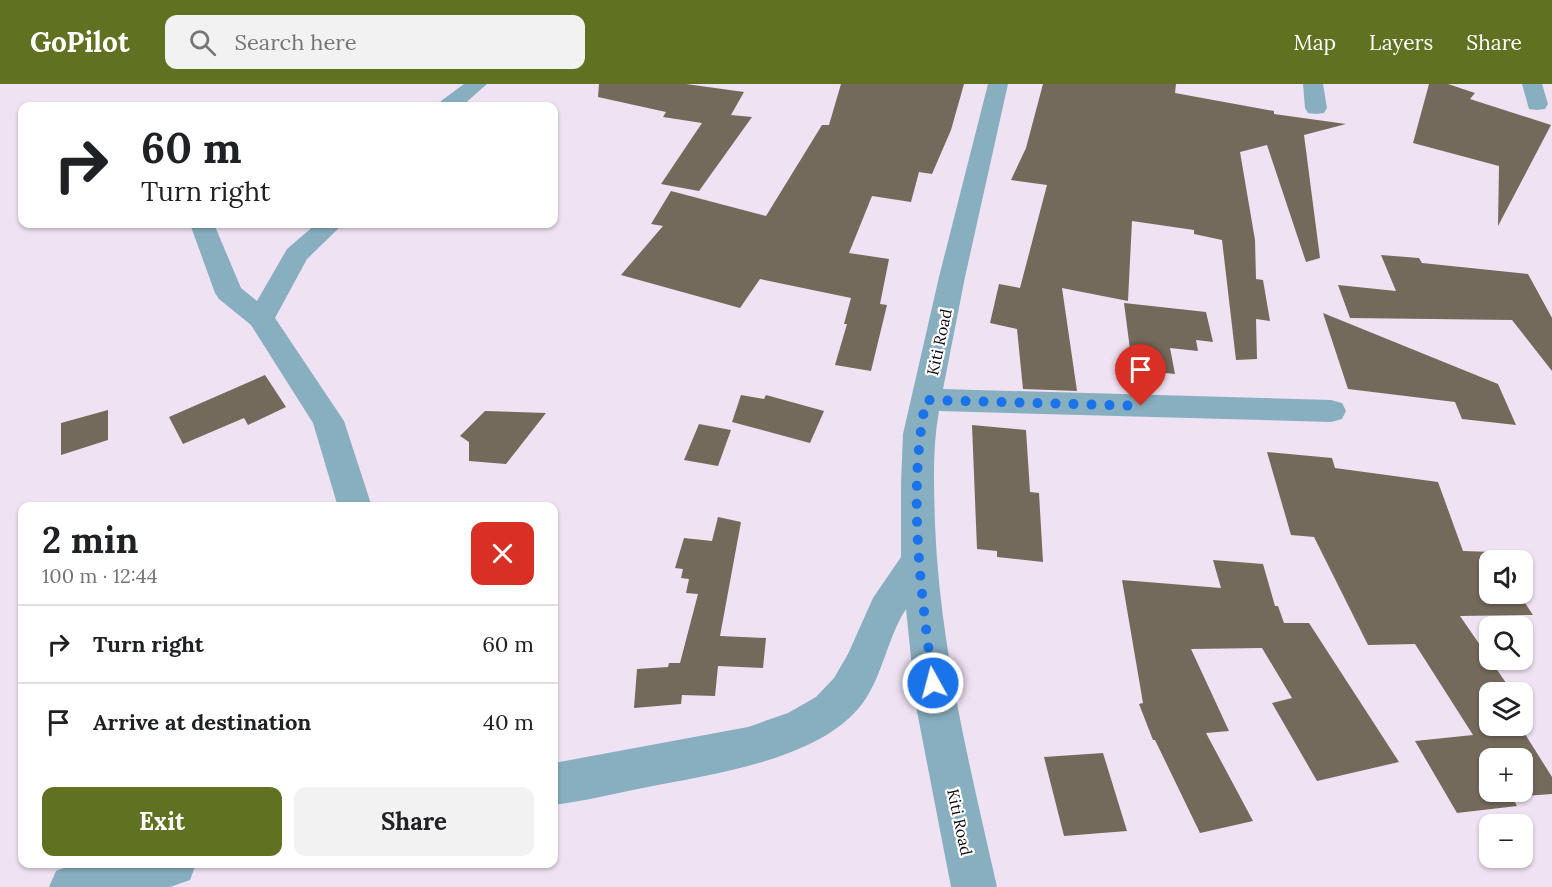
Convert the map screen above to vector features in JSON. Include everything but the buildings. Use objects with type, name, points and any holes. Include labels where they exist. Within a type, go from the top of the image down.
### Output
[{"type":"street","points":[[454,102],[477,84]]},
{"type":"street","name":"Kiti Road","points":[[974,887],[936,706],[919,560],[918,453],[919,434],[926,400],[998,84]]},
{"type":"street","points":[[1313,84],[1316,108]]},
{"type":"street","points":[[204,228],[229,293],[261,318],[328,421],[353,502]]},
{"type":"street","points":[[261,318],[296,255],[326,228]]},
{"type":"street","points":[[926,400],[1331,411]]},
{"type":"street","points":[[558,783],[747,747],[800,728],[830,710],[848,691],[863,665],[886,609],[919,560]]},
{"type":"street","points":[[72,887],[156,868]]},
{"type":"route","points":[[933,683],[920,577],[917,483],[919,434],[926,400],[1141,406]]}]
